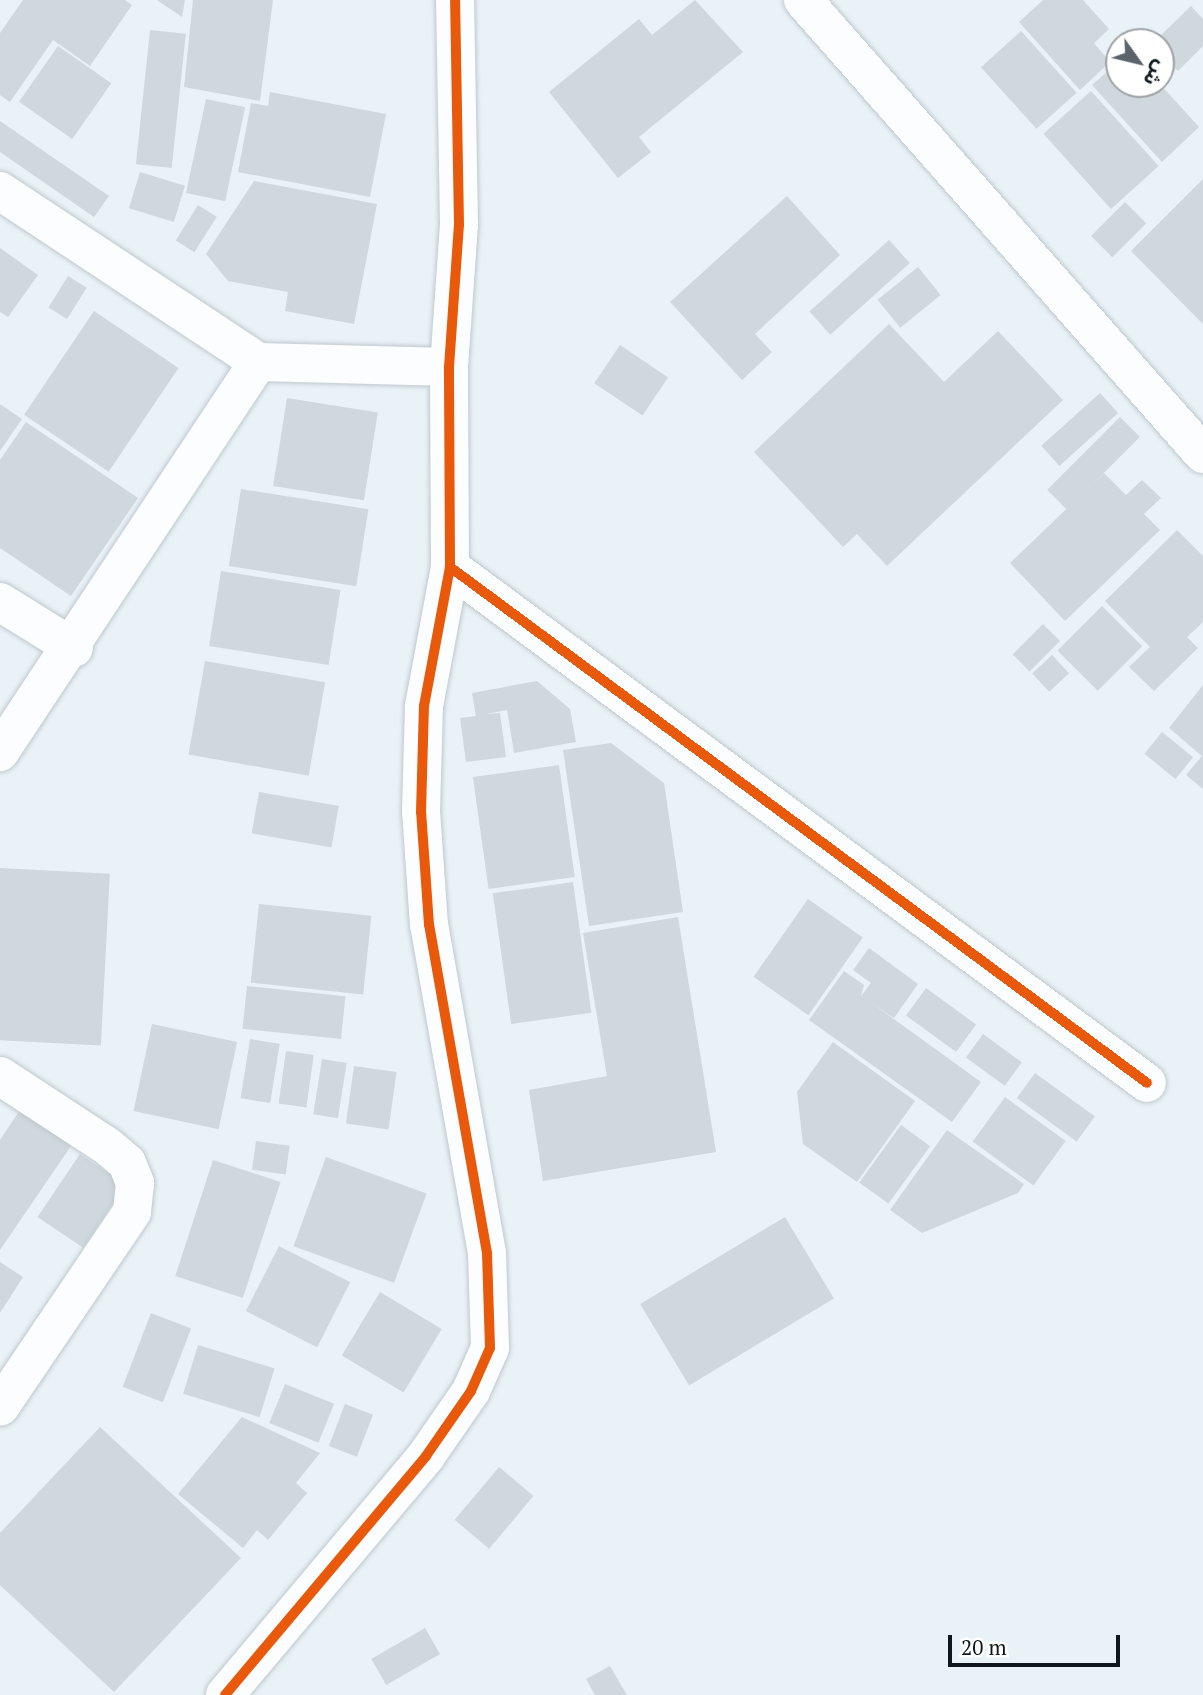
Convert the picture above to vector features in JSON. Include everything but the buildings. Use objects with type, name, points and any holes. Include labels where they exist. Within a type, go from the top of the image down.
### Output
[{"type":"street","points":[[225,1695],[426,1456],[471,1391],[490,1348],[487,1253],[429,925],[421,812],[424,706],[450,567],[449,368],[459,225],[455,0]]},
{"type":"street","points":[[803,0],[1203,454]]},
{"type":"street","points":[[0,191],[258,362],[449,368]]},
{"type":"street","points":[[0,752],[74,648],[258,362]]},
{"type":"street","points":[[450,567],[1147,1083]]},
{"type":"street","points":[[0,602],[74,648]]},
{"type":"street","points":[[0,1076],[107,1146],[127,1163],[135,1183],[132,1212],[0,1407]]},
{"type":"cycle path","points":[[225,1695],[426,1456],[471,1391],[490,1348],[487,1253],[429,925],[421,812],[424,706],[450,567],[449,367],[459,225],[455,0]]},
{"type":"cycle path","points":[[450,567],[1147,1083]]}]
